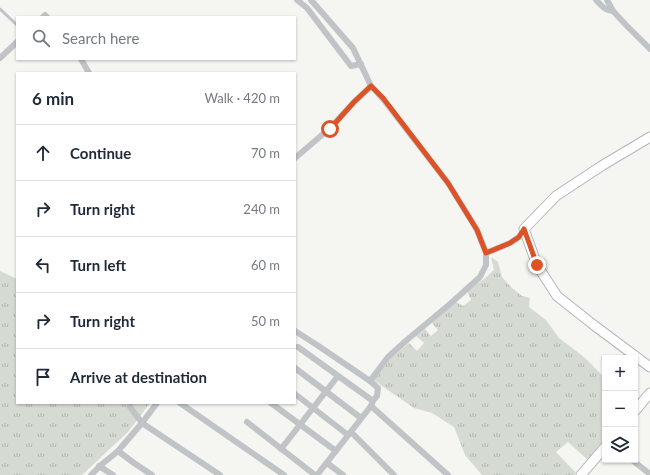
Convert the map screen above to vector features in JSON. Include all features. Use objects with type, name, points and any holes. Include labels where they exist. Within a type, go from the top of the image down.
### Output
[{"type":"street","points":[[297,0],[308,8],[351,66],[361,64]]},
{"type":"street","points":[[311,0],[353,48],[371,86],[383,98],[448,183],[477,230],[486,253],[486,265],[480,276],[450,304],[388,356],[370,381]]},
{"type":"street","points":[[596,0],[609,11],[613,10]]},
{"type":"street","points":[[607,0],[613,10],[626,25],[650,49]]},
{"type":"street","points":[[0,58],[16,43]]},
{"type":"street","points":[[82,60],[88,72]]},
{"type":"street","points":[[296,157],[330,129],[354,102],[371,86]]},
{"type":"street","points":[[486,253],[510,243],[519,237],[524,229],[556,196],[603,165],[650,137]]},
{"type":"street","points":[[524,229],[537,265],[557,296],[650,367]]},
{"type":"street","points":[[247,422],[316,475],[327,463],[377,396],[378,388],[370,381],[296,332]]},
{"type":"street","points":[[298,347],[372,403],[448,475]]},
{"type":"street","points":[[296,369],[361,418]]},
{"type":"street","points":[[281,449],[338,376]]},
{"type":"street","points":[[638,407],[650,393]]},
{"type":"street","points":[[296,395],[350,433],[394,475]]},
{"type":"street","points":[[130,404],[130,407],[142,422],[220,475]]},
{"type":"street","points":[[91,475],[99,466],[118,451],[156,404]]},
{"type":"street","points":[[181,404],[283,475]]},
{"type":"street","points":[[272,404],[336,451]]},
{"type":"street","points":[[118,451],[152,475]]},
{"type":"street","points":[[585,474],[602,451]]},
{"type":"street","points":[[327,463],[343,475]]},
{"type":"street","points":[[636,463],[650,474]]},
{"type":"street","points":[[99,466],[113,475]]},
{"type":"lane","points":[[0,9],[16,24]]},
{"type":"green space","points":[[491,257],[498,262],[502,277],[511,287],[522,296],[530,298],[529,307],[546,320],[559,338],[584,357],[602,375],[602,446],[589,461],[568,442],[556,452],[576,473],[574,475],[482,475],[465,455],[454,427],[432,413],[414,408],[372,379],[383,365],[409,343],[417,351],[424,343],[416,336],[425,329],[431,336],[438,330],[432,323],[455,301],[463,306],[471,300],[467,291],[494,270]]},
{"type":"green space","points":[[0,271],[16,279],[16,404],[149,404],[128,432],[82,475],[0,475]]},
{"type":"route","points":[[330,129],[354,102],[371,86],[383,98],[448,183],[477,230],[486,253],[510,243],[519,237],[524,229],[537,265]]}]
